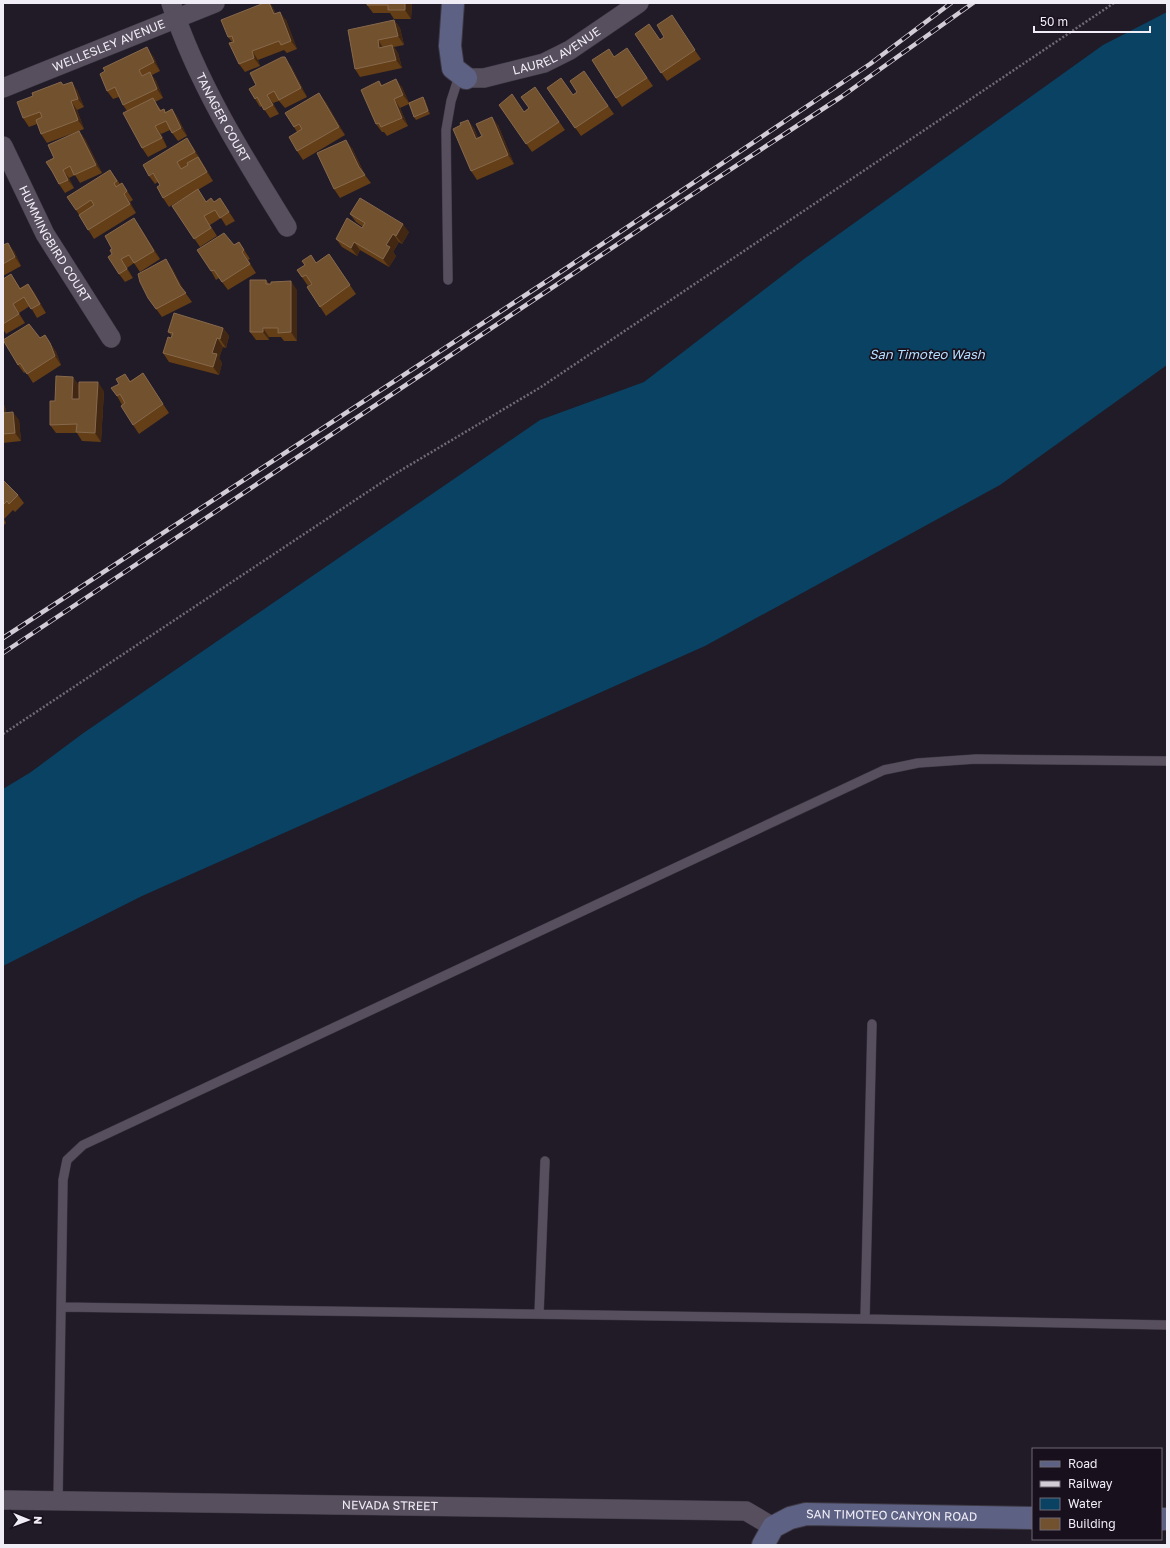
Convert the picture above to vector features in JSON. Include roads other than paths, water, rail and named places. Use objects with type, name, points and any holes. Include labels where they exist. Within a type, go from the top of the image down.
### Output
[{"type":"main road","points":[[453,3],[450,46],[453,68],[463,76]]},
{"type":"main road","name":"SAN TIMOTEO CANYON ROAD","points":[[768,1536],[790,1518],[806,1514],[1032,1518]]},
{"type":"street","name":"WELLESLEY AVENUE","points":[[3,88],[174,11],[215,3]]},
{"type":"street","name":"LAUREL AVENUE","points":[[463,76],[484,78],[544,63],[570,50],[639,3]]},
{"type":"street","name":"TANAGER COURT","points":[[174,11],[208,92],[249,166],[287,227]]},
{"type":"street","name":"HUMMINGBIRD COURT","points":[[3,146],[45,234],[111,338]]},
{"type":"street","name":"NEVADA STREET","points":[[3,1500],[746,1511],[768,1536]]},
{"type":"lane","points":[[448,280],[446,130],[451,101],[463,76]]},
{"type":"lane","points":[[58,1501],[63,1180],[66,1160],[82,1146],[884,770],[918,763],[976,759],[1167,761]]},
{"type":"lane","points":[[865,1319],[872,1024]]},
{"type":"lane","points":[[540,1314],[545,1162]]},
{"type":"lane","points":[[61,1307],[1167,1324]]},
{"type":"water","name":"San Timoteo Wash","points":[[1167,12],[1167,365],[1000,485],[705,646],[142,896],[3,966],[3,789],[31,772],[82,734],[540,420],[644,382],[804,259],[1103,45]]},
{"type":"railway","points":[[3,638],[553,277],[870,64],[951,3]]},
{"type":"railway","points":[[3,653],[841,97],[973,3]]}]
